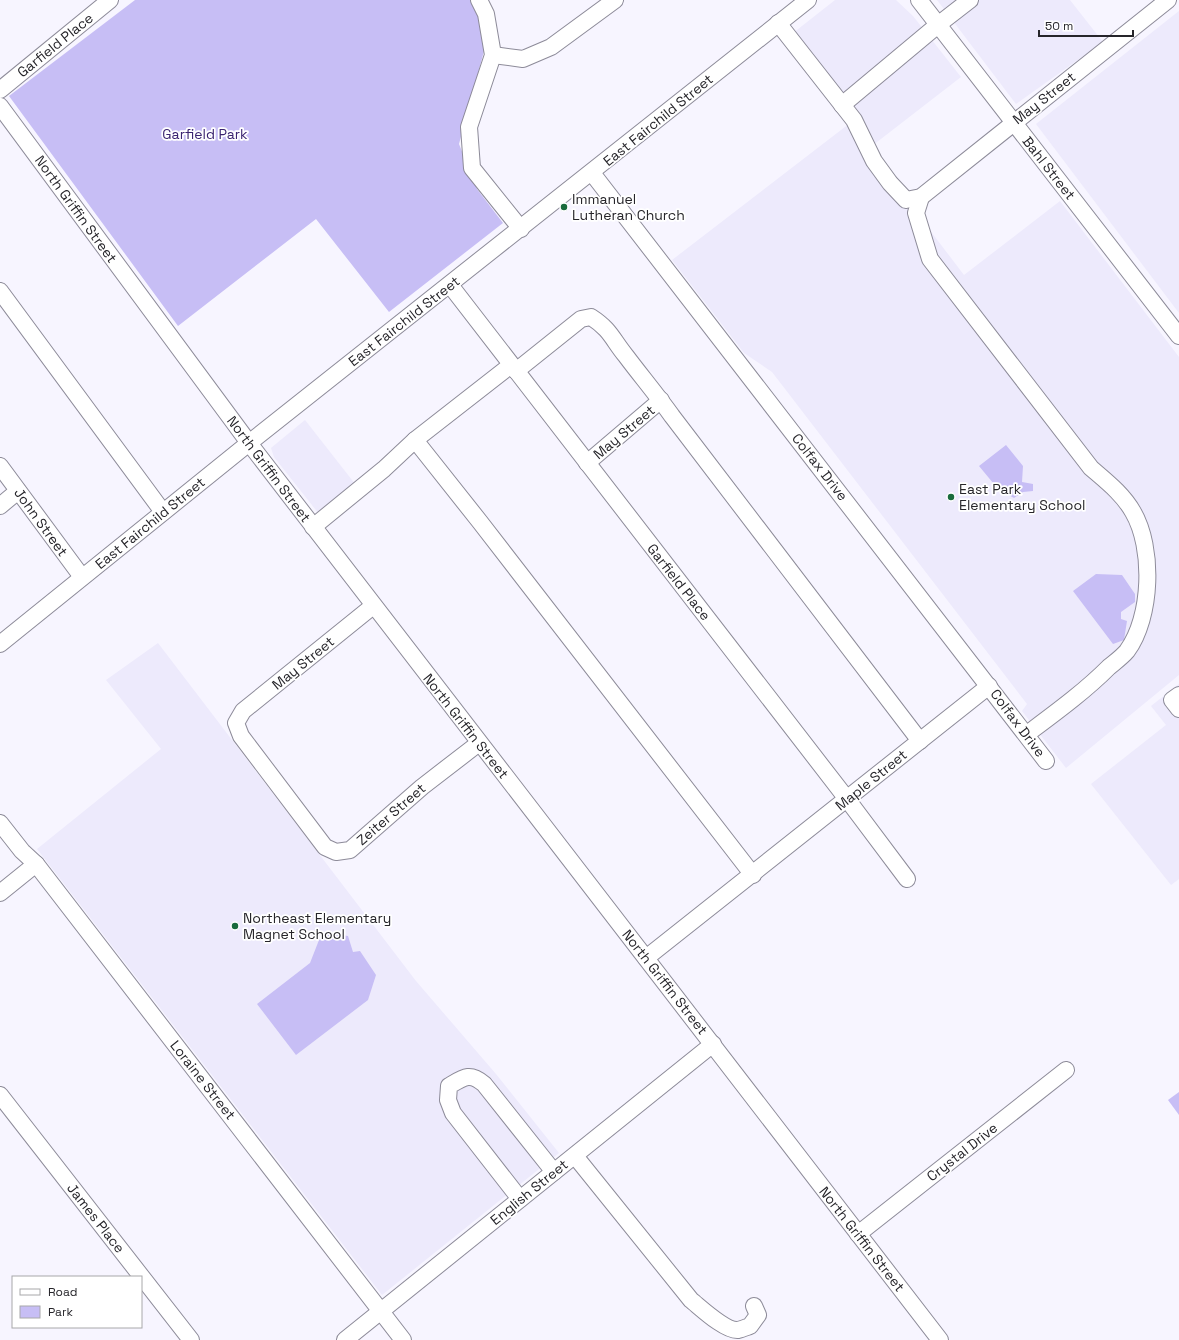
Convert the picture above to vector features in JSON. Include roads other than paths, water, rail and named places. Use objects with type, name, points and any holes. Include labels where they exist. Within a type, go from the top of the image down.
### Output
[{"type":"street","name":"Garfield Place","points":[[0,90],[110,0]]},
{"type":"street","points":[[479,0],[486,14],[493,55],[469,127],[472,168],[521,229]]},
{"type":"street","points":[[493,55],[523,59],[551,47],[615,0]]},
{"type":"street","name":"East Fairchild Street","points":[[0,644],[249,443],[592,173],[808,0]]},
{"type":"street","name":"Bahl Street","points":[[919,0],[1179,336]]},
{"type":"street","points":[[842,105],[970,0]]},
{"type":"street","name":"May Street","points":[[921,197],[1168,0]]},
{"type":"street","points":[[778,24],[854,120],[874,161],[890,183],[906,200],[921,197],[916,213],[930,259],[1091,468],[1117,491],[1129,506],[1140,525],[1148,577],[1144,614],[1127,650],[1098,679],[1027,734]]},
{"type":"street","name":"North Griffin Street","points":[[3,115],[373,606],[713,1044],[940,1340]]},
{"type":"street","name":"Colfax Drive","points":[[592,173],[1027,734],[1046,761]]},
{"type":"street","name":"Garfield Place","points":[[450,285],[847,799],[907,879]]},
{"type":"street","points":[[0,291],[163,512]]},
{"type":"street","points":[[313,527],[384,469],[415,440],[581,319],[591,317],[606,327],[625,356],[661,400],[920,741]]},
{"type":"street","name":"May Street","points":[[587,463],[661,400]]},
{"type":"street","points":[[415,440],[485,528],[753,875]]},
{"type":"street","name":"John Street","points":[[0,466],[82,577]]},
{"type":"street","points":[[0,506],[18,491]]},
{"type":"street","name":"May Street","points":[[236,723],[243,711],[373,606]]},
{"type":"street","name":"Maple Street","points":[[646,958],[753,875],[989,686]]},
{"type":"street","points":[[1179,695],[1172,700],[1179,709]]},
{"type":"street","name":"Zeiter Street","points":[[236,723],[240,736],[325,847],[336,852],[350,850],[422,787],[479,743]]},
{"type":"street","name":"Loraine Street","points":[[0,823],[22,851],[36,864],[403,1340]]},
{"type":"street","points":[[0,893],[36,864]]},
{"type":"street","name":"English Street","points":[[345,1340],[713,1044]]},
{"type":"street","name":"Crystal Drive","points":[[858,1234],[1066,1070]]},
{"type":"street","points":[[520,1199],[453,1113],[448,1100],[449,1086],[464,1077],[476,1078],[484,1084],[554,1172]]},
{"type":"street","name":"James Place","points":[[0,1095],[141,1276]]},
{"type":"street","points":[[575,1156],[691,1300],[729,1328],[738,1330],[750,1326],[758,1315],[754,1306]]},
{"type":"street","name":"James Place","points":[[142,1277],[191,1340]]},
{"type":"place","name":"Immanuel Lutheran Church","points":[[564,207]]},
{"type":"place","name":"East Park Elementary School","points":[[951,497]]},
{"type":"place","name":"Northeast Elementary Magnet School","points":[[235,926]]},
{"type":"park label","name":"Garfield Park","points":[[205,134]]}]
